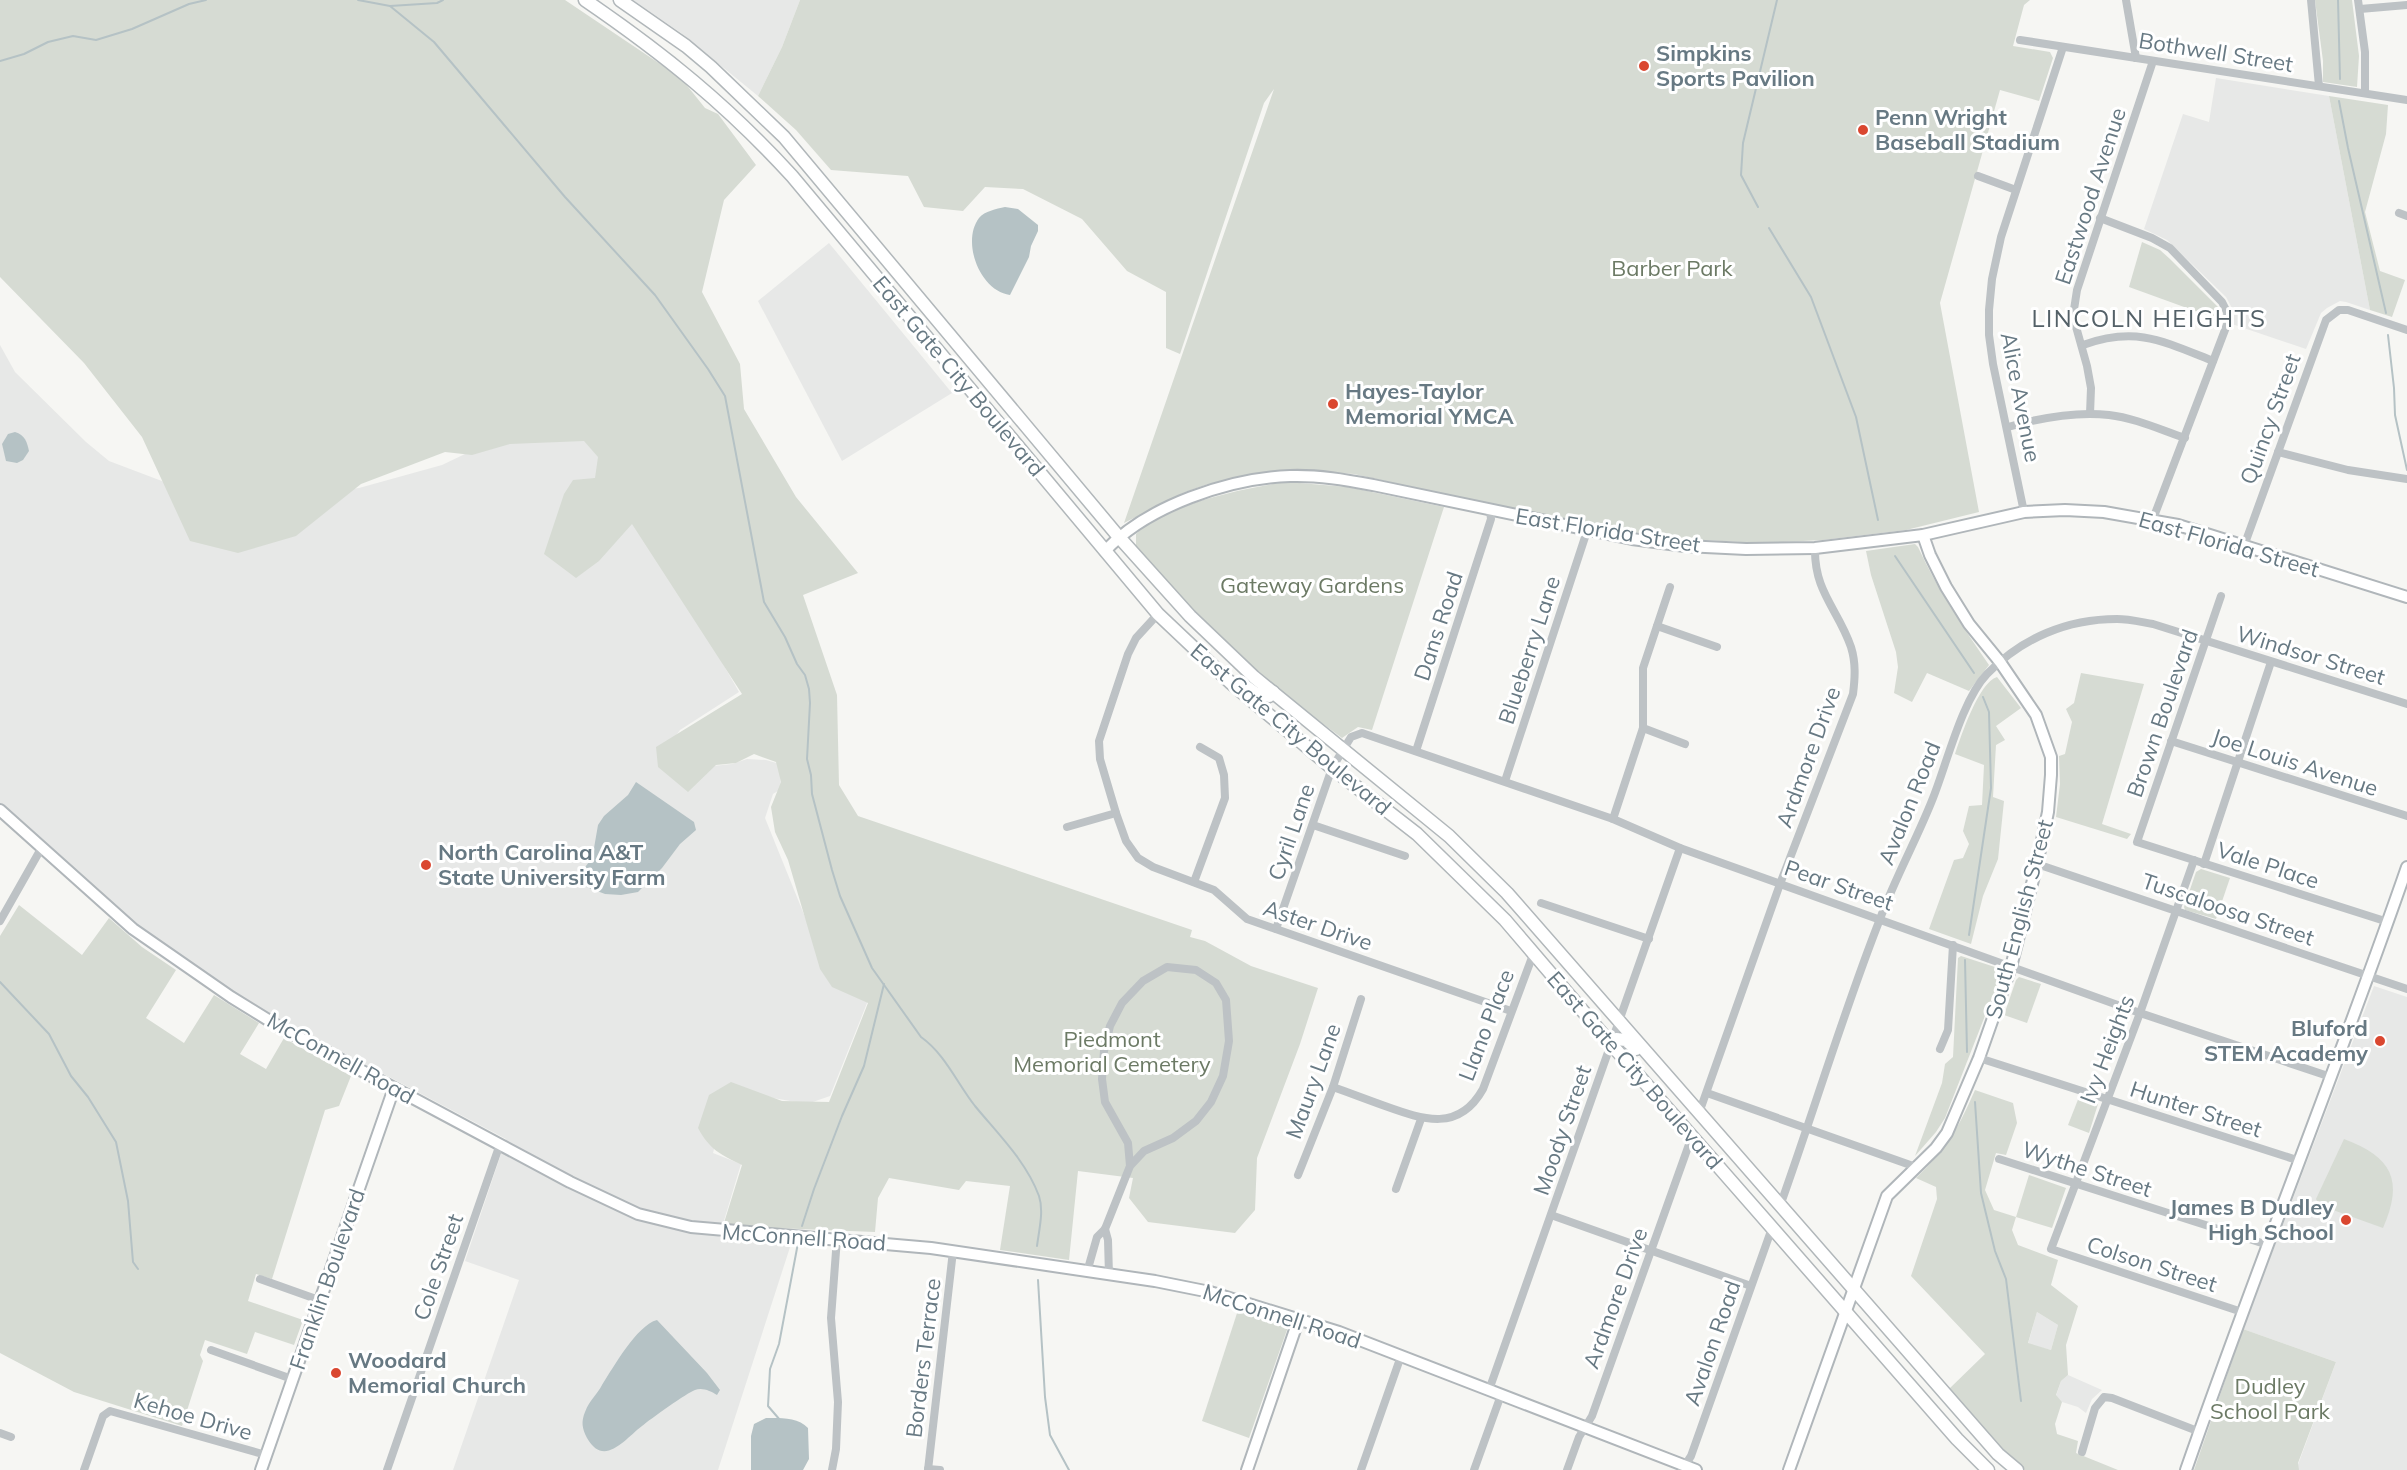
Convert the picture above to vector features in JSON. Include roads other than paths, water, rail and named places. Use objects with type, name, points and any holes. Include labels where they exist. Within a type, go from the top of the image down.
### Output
[{"type":"main road","name":"East Gate City Boulevard","points":[[585,0],[697,82],[747,127],[792,176],[1162,618],[1231,683],[1332,768],[1417,834],[1505,920],[1957,1439],[1988,1470]]},
{"type":"main road","name":"East Gate City Boulevard","points":[[620,0],[686,46],[784,137],[1118,536],[1190,616],[1273,692],[1457,844],[1507,893],[1902,1346],[1998,1454],[2016,1470]]},
{"type":"main road","points":[[697,82],[711,67]]},
{"type":"main road","points":[[1162,618],[1182,631],[1255,693],[1269,696],[1273,692]]},
{"type":"main road","points":[[1568,993],[1602,1023],[1618,1020]]},
{"type":"main road","points":[[1611,1044],[1616,1039],[1626,1040],[1648,1062],[1664,1072]]},
{"type":"main road","points":[[1798,1257],[1839,1293],[1853,1290]]},
{"type":"main road","points":[[1846,1312],[1854,1307],[1863,1310],[1902,1346]]},
{"type":"street","points":[[2126,0],[2136,58]]},
{"type":"street","points":[[2311,0],[2319,86]]},
{"type":"street","points":[[2365,93],[2365,52],[2359,4],[2407,4]]},
{"type":"street","name":"Bothwell Street","points":[[2020,40],[2407,100]]},
{"type":"street","name":"Alice Avenue","points":[[2024,512],[1989,335],[1989,310],[1992,279],[2001,237],[2063,47]]},
{"type":"street","name":"Eastwood Avenue","points":[[2090,414],[2091,388],[2083,345],[2076,331],[2073,316],[2077,290],[2153,61]]},
{"type":"street","points":[[1978,176],[2016,190]]},
{"type":"street","points":[[2100,218],[2152,238],[2170,248],[2222,302],[2227,312],[2228,322],[2153,519]]},
{"type":"street","name":"Quincy Street","points":[[2244,546],[2322,327],[2331,314],[2339,310],[2357,312],[2407,330]]},
{"type":"street","points":[[2083,345],[2103,338],[2144,336],[2213,361]]},
{"type":"street","points":[[2008,427],[2058,416],[2109,415],[2133,420],[2185,438]]},
{"type":"street","points":[[2278,452],[2348,470],[2407,479]]},
{"type":"street","name":"East Florida Street","points":[[1105,551],[1118,536],[1161,511],[1202,494],[1249,482],[1290,476],[1332,478],[1373,485],[1587,531],[1685,546],[1746,549],[1815,548],[1923,535],[2024,512],[2065,510],[2104,512],[2153,519],[2407,597]]},
{"type":"street","name":"Dans Road","points":[[1416,751],[1491,519],[1490,511]]},
{"type":"street","name":"Blueberry Lane","points":[[1505,781],[1587,531]]},
{"type":"street","name":"South English Street","points":[[1789,1470],[1887,1196],[1936,1148],[1947,1133],[1979,1058],[2012,967],[2037,864],[2051,788],[2051,757],[2036,715],[2000,662],[1969,624],[1946,587],[1923,535]]},
{"type":"street","name":"Ardmore Drive","points":[[1699,1113],[1780,884],[1848,710],[1855,678],[1851,647],[1819,583],[1815,567],[1815,548]]},
{"type":"street","points":[[1613,819],[1643,728],[1644,668],[1670,587]]},
{"type":"street","name":"Brown Boulevard","points":[[2137,842],[2221,596]]},
{"type":"street","name":"Aster Drive","points":[[1162,618],[1136,638],[1128,654],[1099,741],[1100,759],[1116,813],[1126,841],[1138,858],[1153,867],[1214,890],[1247,919],[1511,1011]]},
{"type":"street","name":"Avalon Road","points":[[1780,1206],[1880,918],[1933,800],[1970,700],[1985,676],[2032,638],[2057,628],[2087,621],[2118,618],[2153,624],[2205,642]]},
{"type":"street","points":[[1658,626],[1717,647]]},
{"type":"street","name":"Windsor Street","points":[[2205,642],[2407,704]]},
{"type":"street","points":[[2204,864],[2271,662]]},
{"type":"street","points":[[1643,728],[1685,744]]},
{"type":"street","name":"Pear Street","points":[[1342,748],[1353,734],[1362,733],[1613,819],[1680,848],[2140,1013],[2331,1077]]},
{"type":"street","name":"Joe Louis Avenue","points":[[2171,741],[2407,816]]},
{"type":"street","points":[[1194,882],[1225,798],[1224,775],[1219,758],[1200,747]]},
{"type":"street","name":"Cyril Lane","points":[[1276,929],[1332,768],[1342,748]]},
{"type":"street","name":"McConnell Road","points":[[0,810],[133,929],[193,973],[273,1023],[394,1088],[605,1200],[654,1220],[716,1230],[837,1238],[953,1251],[1210,1292],[1299,1318],[1688,1469]]},
{"type":"street","points":[[1067,827],[1116,813]]},
{"type":"street","points":[[1313,825],[1405,856]]},
{"type":"street","name":"Vale Place","points":[[2137,842],[2388,922]]},
{"type":"street","points":[[0,921],[42,847]]},
{"type":"street","name":"Moody Street","points":[[1489,1390],[1680,848]]},
{"type":"street","name":"Ivy Heights","points":[[2051,1249],[2140,1013],[2194,860]]},
{"type":"street","name":"Tuscaloosa Street","points":[[2037,864],[2407,988]]},
{"type":"street","points":[[2186,1470],[2242,1312],[2369,976],[2407,867]]},
{"type":"street","points":[[1541,903],[1649,939]]},
{"type":"street","points":[[1940,1049],[1948,1030],[1953,945]]},
{"type":"street","name":"Llano Place","points":[[1333,1087],[1421,1119],[1449,1119],[1464,1112],[1476,1101],[1483,1089],[1534,952]]},
{"type":"street","points":[[1087,1272],[1097,1237],[1105,1229],[1130,1166],[1144,1151],[1173,1138],[1196,1121],[1211,1102],[1222,1076],[1229,1041],[1227,1000],[1216,982],[1196,970],[1167,968],[1143,981],[1122,1003],[1110,1026],[1104,1051],[1102,1079],[1105,1102],[1128,1143],[1130,1166]]},
{"type":"street","name":"Maury Lane","points":[[1298,1175],[1333,1087],[1361,999]]},
{"type":"street","name":"Hunter Street","points":[[1979,1058],[2300,1161]]},
{"type":"street","name":"Franklin Boulevard","points":[[261,1470],[394,1088]]},
{"type":"street","points":[[1707,1093],[1916,1167]]},
{"type":"street","points":[[1396,1189],[1421,1119]]},
{"type":"street","name":"Ardmore Drive","points":[[1568,1470],[1579,1437],[1592,1416],[1692,1136]]},
{"type":"street","name":"Cole Street","points":[[387,1470],[500,1144]]},
{"type":"street","name":"Wythe Street","points":[[1999,1159],[2268,1245]]},
{"type":"street","points":[[1551,1215],[1751,1286]]},
{"type":"street","name":"Avalon Road","points":[[1688,1469],[1772,1228]]},
{"type":"street","points":[[1105,1229],[1108,1240],[1109,1275]]},
{"type":"street","points":[[832,1470],[836,1449],[838,1402],[831,1318],[837,1238]]},
{"type":"street","name":"Colson Street","points":[[2051,1249],[2242,1312]]},
{"type":"street","name":"Borders Terrace","points":[[928,1469],[953,1251]]},
{"type":"street","points":[[260,1279],[319,1300]]},
{"type":"street","points":[[1247,1470],[1299,1318]]},
{"type":"street","points":[[211,1350],[292,1379]]},
{"type":"street","points":[[1361,1470],[1401,1356]]},
{"type":"street","points":[[1474,1470],[1501,1395]]},
{"type":"street","points":[[2082,1452],[2095,1408],[2104,1397],[2112,1398],[2199,1432]]},
{"type":"street","name":"Kehoe Drive","points":[[84,1470],[103,1416],[110,1411],[266,1455]]},
{"type":"street","points":[[0,1433],[11,1437]]},
{"type":"street","points":[[928,1469],[940,1470]]},
{"type":"waterway","points":[[0,61],[24,54],[48,42],[73,36],[96,40],[132,29],[189,4],[206,0]]},
{"type":"waterway","points":[[358,0],[390,6],[437,3],[443,0]]},
{"type":"waterway","points":[[1758,207],[1741,175],[1743,143],[1777,0]]},
{"type":"waterway","points":[[2338,0],[2340,79]]},
{"type":"waterway","points":[[390,6],[434,42],[565,197],[655,295],[725,396],[764,602],[805,675],[809,689],[807,759],[812,794],[840,896],[872,968],[921,1037],[944,1060],[975,1106],[1011,1148],[1027,1171],[1039,1196],[1041,1208],[1037,1246]]},
{"type":"waterway","points":[[2339,101],[2386,313]]},
{"type":"waterway","points":[[1769,228],[1811,297],[1856,417],[1878,520]]},
{"type":"waterway","points":[[2388,335],[2395,415],[2407,470]]},
{"type":"waterway","points":[[1895,556],[1974,673]]},
{"type":"waterway","points":[[1969,935],[1991,788],[1989,712],[1983,697]]},
{"type":"waterway","points":[[1965,960],[1967,1052]]},
{"type":"waterway","points":[[0,982],[49,1034],[71,1076],[88,1097],[116,1142],[128,1201],[133,1262],[138,1269]]},
{"type":"waterway","points":[[802,1226],[842,1116],[864,1066],[884,984]]},
{"type":"waterway","points":[[1975,1102],[1981,1193],[1995,1251],[2006,1279],[2021,1401]]},
{"type":"waterway","points":[[780,1420],[768,1406],[770,1369],[779,1344],[798,1243]]},
{"type":"waterway","points":[[1038,1280],[1045,1397],[1050,1435],[1069,1470]]},
{"type":"place","name":"Simpkins Sports Pavilion","points":[[1644,66]]},
{"type":"place","name":"Penn Wright Baseball Stadium","points":[[1863,130]]},
{"type":"place","name":"Hayes-Taylor Memorial YMCA","points":[[1333,404]]},
{"type":"place","name":"North Carolina A&T State University Farm","points":[[426,865]]},
{"type":"place","name":"Bluford STEM Academy","points":[[2380,1041]]},
{"type":"place","name":"James B Dudley High School","points":[[2346,1220]]},
{"type":"place","name":"Woodard Memorial Church","points":[[336,1373]]},
{"type":"district","name":"LINCOLN HEIGHTS","points":[[2149,318]]},
{"type":"park label","name":"Barber Park","points":[[1672,268]]},
{"type":"park label","name":"Gateway Gardens","points":[[1312,585]]},
{"type":"park label","name":"Piedmont Memorial Cemetery","points":[[1112,1052]]},
{"type":"park label","name":"Dudley School Park","points":[[2270,1398]]}]
